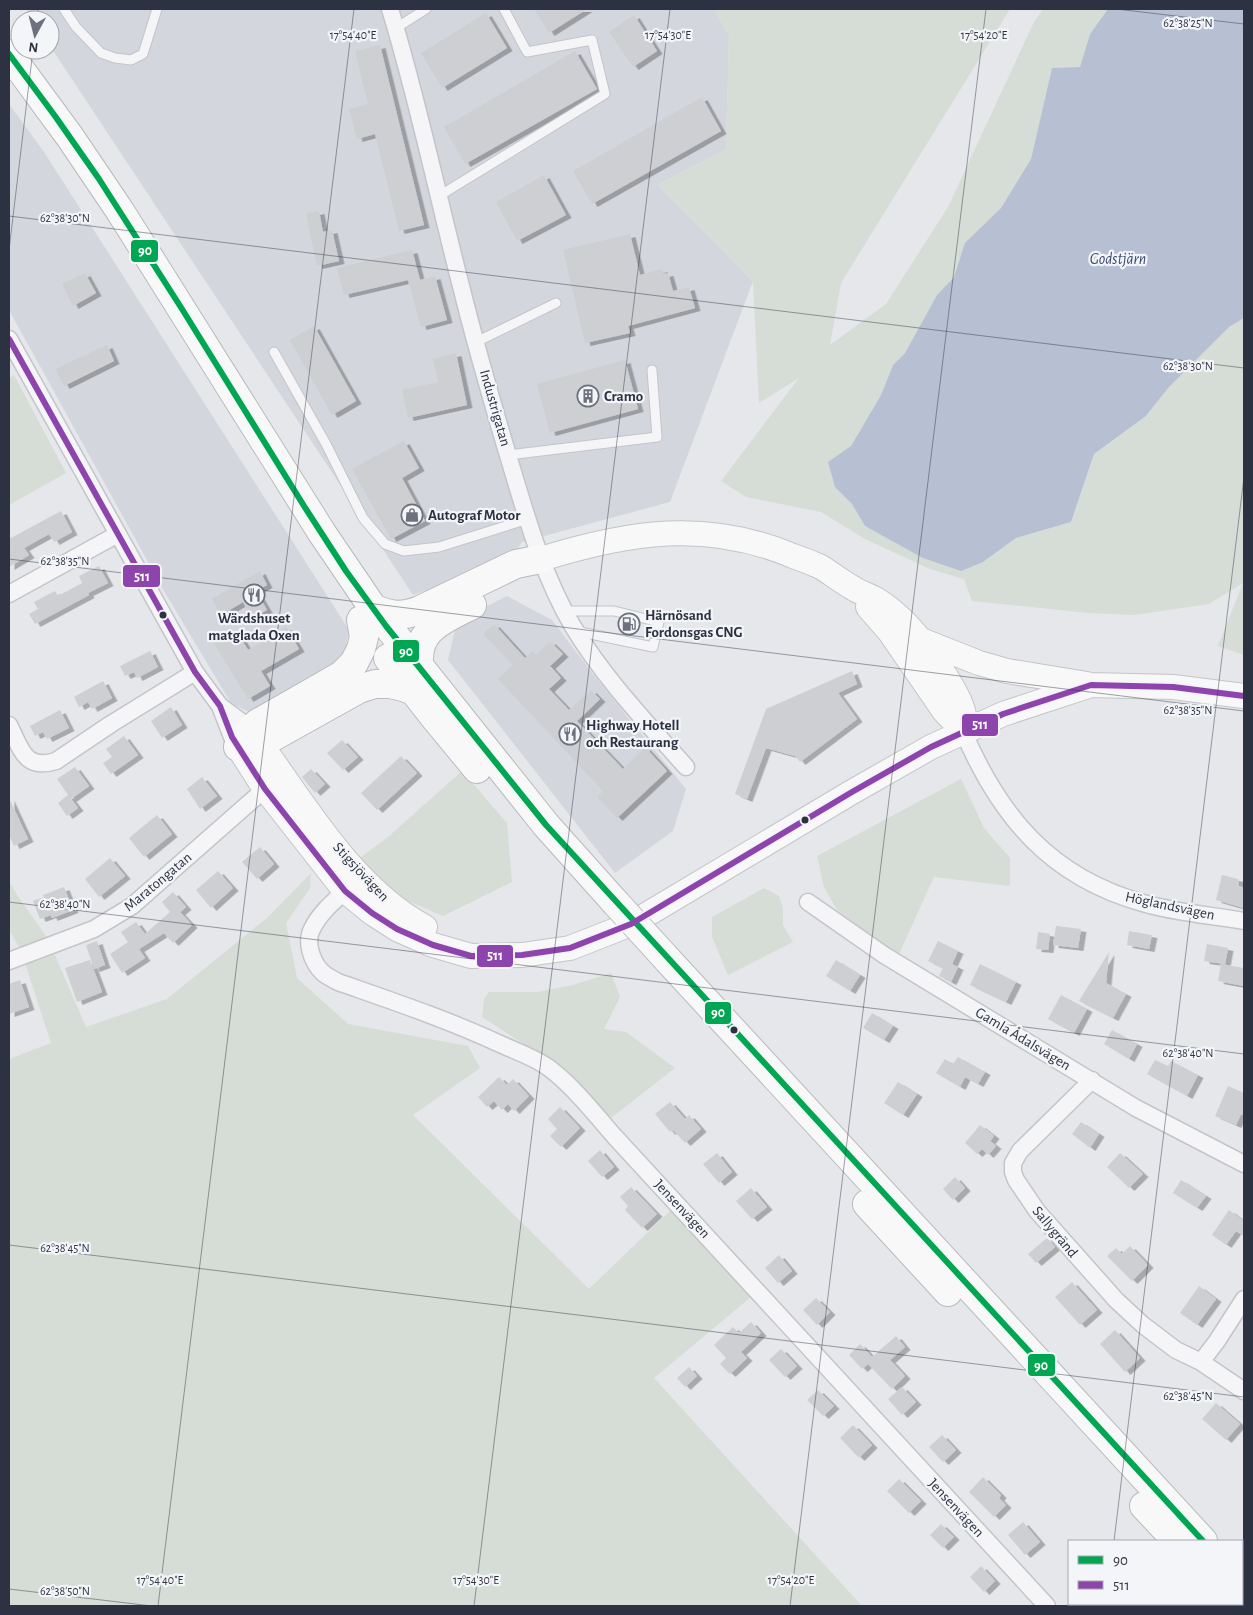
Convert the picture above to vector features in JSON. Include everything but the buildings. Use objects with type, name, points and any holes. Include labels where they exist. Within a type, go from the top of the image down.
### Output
[{"type":"highway","points":[[9,54],[70,137],[120,212],[322,533],[367,614],[386,655],[417,680],[546,825],[607,906],[1176,1540]]},
{"type":"highway","points":[[9,80],[84,186],[312,548],[367,614],[361,649],[354,663],[342,675],[268,716],[250,740]]},
{"type":"highway","points":[[367,614],[398,616],[408,614],[516,564],[541,559]]},
{"type":"highway","points":[[417,680],[420,648],[426,635],[436,624],[526,576],[541,559]]},
{"type":"highway","points":[[250,740],[272,738],[359,689],[376,684],[390,684],[403,687],[417,680]]},
{"type":"highway","points":[[659,963],[1202,1540]]},
{"type":"main road","points":[[541,559],[579,547],[622,538],[696,532],[735,537],[770,546],[820,567],[892,610],[921,640],[962,704],[965,717],[962,731]]},
{"type":"main road","points":[[853,588],[889,631],[944,711],[962,731]]},
{"type":"main road","points":[[921,640],[979,664],[1007,671],[1091,685]]},
{"type":"main road","name":"Stigsjövägen","points":[[250,740],[265,789],[345,891],[372,913],[397,929],[433,945],[470,956],[522,955],[570,948],[631,924],[930,746],[1012,711],[1091,685],[1173,687],[1244,696]]},
{"type":"main road","name":"Stigsjövägen","points":[[250,740],[337,849],[375,891],[406,916],[440,934],[499,955]]},
{"type":"street","name":"Industrigatan","points":[[390,9],[417,105],[461,288],[508,455],[541,559],[554,592],[590,654],[614,685],[686,767]]},
{"type":"street","points":[[9,339],[195,672],[220,706],[250,740]]},
{"type":"street","points":[[9,594],[118,534]]},
{"type":"street","points":[[9,725],[30,762],[46,764],[56,761],[111,724],[195,672]]},
{"type":"street","points":[[220,706],[232,737],[250,740]]},
{"type":"street","name":"Höglandsvägen","points":[[962,731],[990,786],[1008,812],[1028,837],[1051,858],[1084,880],[1143,904],[1244,921]]},
{"type":"street","name":"Maratongatan","points":[[9,961],[94,929],[132,906],[265,789]]},
{"type":"street","name":"Jensenvägen","points":[[345,891],[326,909],[311,930],[309,945],[311,953],[314,961],[323,973],[338,982],[472,1031],[531,1058],[549,1068],[564,1081],[1047,1606]]},
{"type":"street","name":"Gamla Ådalsvägen","points":[[808,902],[884,955],[1136,1108],[1244,1164]]},
{"type":"street","name":"Sallygränd","points":[[1092,1080],[1020,1151],[1014,1163],[1013,1172],[1016,1180],[1037,1211],[1116,1300],[1143,1325],[1176,1350],[1201,1362],[1244,1391]]},
{"type":"street","points":[[1201,1362],[1244,1299]]},
{"type":"lane","points":[[64,9],[76,27],[101,53],[115,58],[131,60],[143,54],[156,9]]},
{"type":"lane","points":[[396,28],[426,9]]},
{"type":"lane","points":[[439,196],[605,94],[592,40],[527,52],[504,9]]},
{"type":"lane","points":[[476,342],[556,303]]},
{"type":"lane","points":[[274,352],[326,444],[363,518],[385,544],[404,551],[439,547],[528,519]]},
{"type":"lane","points":[[508,455],[657,438],[652,370]]},
{"type":"lane","points":[[565,611],[614,611],[659,622],[653,647],[576,631]]},
{"type":"shaded area","points":[[714,9],[729,36],[726,149],[658,185],[753,281],[670,502],[522,542],[511,559],[413,595],[59,60],[60,10],[27,10]]},
{"type":"shaded area","points":[[714,9],[1010,9],[841,283],[830,345],[886,304],[948,207],[1034,22],[1043,9],[1108,9],[1090,34],[1080,67],[1052,68],[1031,159],[1001,208],[966,243],[954,277],[937,295],[905,353],[893,365],[881,395],[851,446],[835,487],[852,504],[865,526],[983,562],[1016,538],[1071,522],[1094,454],[1146,416],[1168,388],[1229,327],[1244,318],[1244,655],[1218,646],[1243,583],[1209,604],[1134,615],[1089,613],[972,601],[964,579],[930,569],[865,539],[821,512],[746,497],[721,481],[799,378],[759,403],[753,281],[658,185],[726,149],[729,36]]},
{"type":"shaded area","points":[[9,104],[44,152],[349,630],[343,662],[251,713],[231,703],[164,591],[9,310]]},
{"type":"shaded area","points":[[14,375],[66,473],[9,505],[9,378]]},
{"type":"shaded area","points":[[507,596],[552,620],[686,789],[673,831],[615,873],[448,660],[457,621]]},
{"type":"shaded area","points":[[462,771],[507,823],[512,882],[443,916],[406,900],[357,860],[388,837]]},
{"type":"shaded area","points":[[961,779],[984,828],[1010,858],[1010,886],[934,877],[898,956],[837,910],[824,887],[817,856]]},
{"type":"shaded area","points":[[311,873],[310,888],[286,923],[297,978],[348,1024],[468,1046],[480,1068],[413,1115],[589,1289],[672,1209],[752,1296],[654,1378],[862,1606],[9,1606],[9,1059],[51,1043],[25,963],[54,953],[86,1027],[167,999],[268,917]]},
{"type":"shaded area","points":[[9,881],[48,939],[19,947],[9,929]]},
{"type":"shaded area","points":[[764,888],[779,896],[783,908],[783,925],[793,942],[728,975],[712,937],[712,917]]},
{"type":"shaded area","points":[[611,973],[620,997],[604,1029],[626,1032],[675,1068],[611,1118],[558,1066],[482,1017],[484,999],[489,992],[537,992],[573,985]]},
{"type":"shaded area","points":[[1084,1605],[1170,1605],[1169,1606],[1082,1606]]},
{"type":"water","name":"Godstjärn","points":[[1108,9],[1244,9],[1244,318],[1229,327],[1168,388],[1146,416],[1094,454],[1071,522],[1016,538],[983,562],[961,571],[923,558],[865,526],[852,504],[835,487],[828,462],[851,446],[881,395],[893,365],[905,353],[937,295],[954,277],[965,243],[1001,208],[1031,159],[1052,68],[1080,67],[1090,34]]},
{"type":"transit line","name":"90","points":[[9,54],[99,179],[304,506],[346,571],[386,626],[546,825],[1202,1540]]},
{"type":"transit line","name":"511","points":[[9,339],[195,672],[220,706],[232,737],[265,789],[345,891],[372,913],[397,929],[433,945],[471,956],[522,955],[570,948],[631,924],[931,747],[1003,714],[1091,685],[1173,687],[1244,696]]},
{"type":"place","name":"Cramo","points":[[588,396]]},
{"type":"place","name":"Autograf Motor","points":[[412,515]]},
{"type":"place","name":"Wärdshuset matglada Oxen","points":[[254,595]]},
{"type":"place","name":"Härnösand Fordonsgas CNG","points":[[629,624]]},
{"type":"place","name":"Highway Hotell och Restaurang","points":[[570,734]]}]
